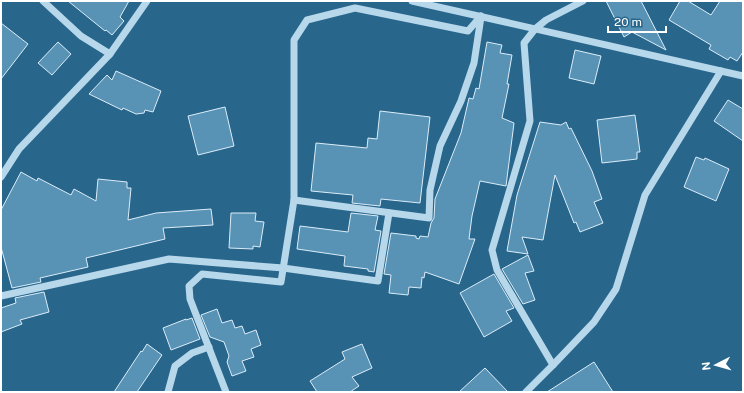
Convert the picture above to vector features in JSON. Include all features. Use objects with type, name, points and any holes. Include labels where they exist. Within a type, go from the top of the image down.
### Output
[{"type":"street","points":[[43,1],[82,36],[110,54]]},
{"type":"street","points":[[1,178],[19,149],[110,54],[147,1]]},
{"type":"street","points":[[412,1],[743,76]]},
{"type":"street","points":[[554,365],[497,270],[492,250],[530,121],[524,43],[535,29],[546,20],[583,1]]},
{"type":"street","points":[[226,392],[190,299],[189,286],[202,274],[281,282],[294,200],[294,40],[307,20],[355,8],[468,31],[481,16]]},
{"type":"street","points":[[294,200],[429,218],[430,190],[440,146],[461,101],[474,63],[481,16]]},
{"type":"street","points":[[526,392],[554,365],[594,322],[616,289],[645,195],[721,71]]},
{"type":"street","points":[[1,296],[169,259],[283,268],[378,281],[389,213]]},
{"type":"street","points":[[168,392],[175,366],[192,353],[208,347]]},
{"type":"building","points":[[68,1],[129,1],[120,17],[124,21],[112,35]]},
{"type":"building","points":[[606,1],[641,1],[666,50],[632,32],[624,37]]},
{"type":"building","points":[[680,1],[688,1],[711,15],[720,1],[743,1],[743,52],[737,61],[730,57],[728,60],[709,49],[711,45],[669,20]]},
{"type":"building","points":[[1,23],[28,44],[1,79]]},
{"type":"building","points":[[58,42],[71,54],[52,75],[38,63]]},
{"type":"building","points":[[487,42],[502,45],[500,53],[512,55],[507,84],[509,84],[502,118],[514,123],[506,186],[480,181],[472,216],[469,239],[475,239],[459,284],[425,272],[424,278],[422,277],[421,288],[409,287],[408,295],[389,293],[391,275],[384,274],[391,233],[416,236],[416,238],[419,239],[420,236],[428,237],[431,223],[434,218],[435,199],[461,133],[469,98],[473,99],[476,88],[479,89]]},
{"type":"building","points":[[575,50],[601,56],[594,84],[569,78]]},
{"type":"building","points":[[116,71],[161,91],[153,112],[145,110],[144,113],[136,114],[123,108],[122,110],[89,94],[107,75],[112,80]]},
{"type":"building","points":[[728,100],[743,109],[743,141],[714,121]]},
{"type":"building","points":[[225,107],[234,146],[198,155],[188,116]]},
{"type":"building","points":[[380,111],[430,117],[420,203],[381,199],[380,206],[352,203],[353,195],[311,191],[316,143],[367,148],[368,138],[377,139]]},
{"type":"building","points":[[635,115],[640,152],[637,152],[637,159],[602,163],[597,120]]},
{"type":"building","points":[[540,122],[561,125],[566,122],[569,129],[571,128],[592,171],[602,199],[594,202],[603,223],[580,232],[576,222],[574,223],[555,175],[543,240],[522,237],[528,254],[507,251],[517,195]]},
{"type":"building","points":[[696,157],[704,160],[705,158],[729,169],[716,201],[684,187]]},
{"type":"building","points":[[21,172],[37,181],[38,178],[71,195],[74,189],[96,201],[98,179],[127,182],[127,188],[131,188],[128,220],[156,213],[211,209],[213,225],[163,228],[165,239],[86,258],[88,267],[40,278],[41,282],[12,288],[1,247],[1,210]]},
{"type":"building","points":[[231,213],[256,213],[255,221],[264,222],[260,247],[253,246],[253,249],[229,248]]},
{"type":"building","points":[[351,213],[378,216],[375,230],[381,231],[374,272],[368,271],[368,269],[344,266],[345,256],[297,249],[300,226],[348,232]]},
{"type":"building","points":[[528,255],[534,271],[525,273],[535,300],[523,304],[502,269]]},
{"type":"building","points":[[494,274],[514,308],[506,311],[512,321],[484,337],[460,293]]},
{"type":"building","points":[[44,292],[49,312],[20,320],[22,324],[1,332],[1,308],[16,303],[15,298]]},
{"type":"building","points":[[217,309],[222,323],[232,320],[235,328],[242,326],[245,334],[256,330],[261,345],[251,349],[254,357],[242,361],[246,371],[232,376],[227,362],[229,356],[224,342],[210,337],[201,315]]},
{"type":"building","points":[[192,318],[200,339],[171,350],[163,328]]},
{"type":"building","points":[[147,344],[162,355],[137,392],[114,392],[141,351],[142,352]]},
{"type":"building","points":[[362,344],[372,368],[352,377],[359,386],[350,392],[317,392],[310,381],[345,359],[342,352]]},
{"type":"building","points":[[594,362],[613,392],[547,392]]},
{"type":"building","points":[[485,368],[508,392],[459,392]]}]
